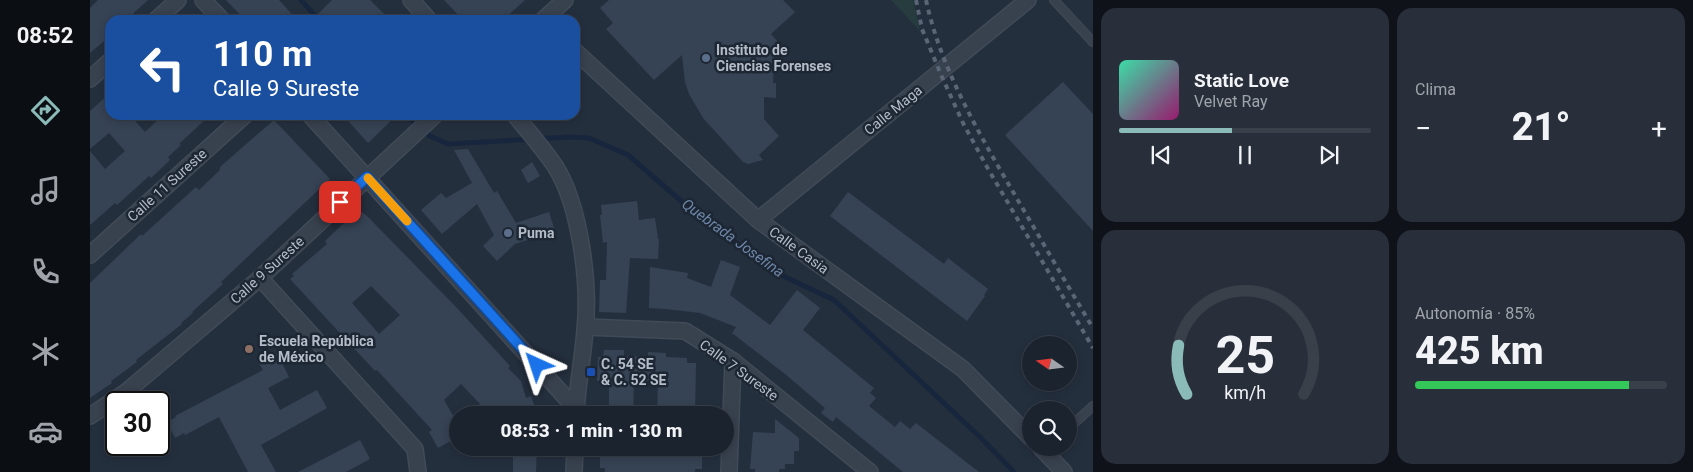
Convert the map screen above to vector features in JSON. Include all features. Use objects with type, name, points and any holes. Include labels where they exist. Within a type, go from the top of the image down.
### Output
[{"type":"street","points":[[162,15],[178,0]]},
{"type":"street","points":[[203,0],[217,15]]},
{"type":"street","points":[[411,0],[424,15]]},
{"type":"street","points":[[548,15],[565,0]]},
{"type":"street","name":"Calle Maga","points":[[758,220],[1028,0]]},
{"type":"street","name":"Calle Casia","points":[[580,56],[758,220],[963,369],[1022,429]]},
{"type":"street","points":[[90,79],[105,66]]},
{"type":"street","name":"Calle 11 Sureste","points":[[90,256],[240,120]]},
{"type":"street","points":[[315,120],[571,406]]},
{"type":"street","name":"Calle 9 Sureste","points":[[90,416],[126,392],[260,278],[430,120]]},
{"type":"street","points":[[519,120],[556,167],[575,216],[583,258],[586,327],[577,406]]},
{"type":"street","points":[[260,278],[414,449],[418,472]]},
{"type":"street","name":"Calle 7 Sureste","points":[[586,327],[686,331],[732,361],[870,472]]},
{"type":"street","points":[[729,472],[732,361]]},
{"type":"street","points":[[574,472],[575,456]]},
{"type":"street","points":[[1051,456],[1064,472]]},
{"type":"lane","points":[[1054,0],[1093,42]]},
{"type":"lane","points":[[1077,421],[1093,406]]},
{"type":"green space","points":[[891,0],[913,0],[920,31]]},
{"type":"building","points":[[98,0],[148,0],[132,15],[105,15],[105,40],[90,53],[90,8]]},
{"type":"building","points":[[226,0],[279,0],[292,15],[240,15]]},
{"type":"building","points":[[332,0],[370,0],[385,15],[317,15]]},
{"type":"building","points":[[444,0],[525,0],[508,15],[458,15]]},
{"type":"building","points":[[609,0],[783,0],[795,12],[771,34],[786,51],[774,62],[773,83],[776,83],[776,98],[764,97],[764,119],[779,136],[759,155],[763,160],[748,164],[743,162],[703,118],[689,94],[685,82],[682,55],[654,80],[606,29],[613,23],[600,8]]},
{"type":"building","points":[[1063,82],[1093,114],[1093,231],[1005,135]]},
{"type":"building","points":[[105,98],[105,120],[134,120],[145,132],[158,120],[205,120],[179,144],[181,145],[168,157],[170,160],[151,178],[149,176],[117,205],[115,203],[90,225],[90,151],[105,169],[125,151],[109,133],[90,149],[90,111]]},
{"type":"building","points":[[274,120],[330,179],[221,282],[223,284],[192,312],[182,324],[111,381],[112,383],[90,398],[90,283],[141,234],[142,236],[196,187],[199,190],[219,171],[221,166]]},
{"type":"building","points":[[347,120],[392,120],[368,143]]},
{"type":"building","points":[[468,149],[494,193],[497,191],[516,223],[549,212],[555,231],[515,244],[497,261],[483,246],[494,235],[477,204],[442,234],[421,210],[441,193],[446,198],[472,183],[454,150]]},
{"type":"building","points":[[532,162],[540,176],[528,183],[521,170]]},
{"type":"building","points":[[848,192],[944,264],[948,258],[988,289],[967,321],[830,216]]},
{"type":"building","points":[[637,201],[639,220],[655,218],[659,239],[658,259],[630,258],[626,313],[599,312],[600,280],[606,280],[607,242],[603,243],[600,215],[602,215],[601,205]]},
{"type":"building","points":[[355,209],[360,214],[362,212],[367,216],[457,308],[510,366],[508,368],[521,381],[526,398],[531,396],[535,406],[477,406],[480,404],[461,384],[444,400],[449,409],[449,442],[438,448],[429,432],[432,430],[290,279],[294,276],[292,274],[327,244],[325,241],[345,222],[343,220]],"holes":[[[371,286],[400,315],[379,334],[352,303]]]},
{"type":"building","points":[[721,260],[740,267],[730,295],[770,325],[797,290],[820,308],[803,330],[874,388],[870,393],[876,398],[869,406],[895,427],[900,421],[910,429],[916,423],[979,472],[903,472],[836,417],[833,422],[821,413],[825,408],[732,333],[736,327],[700,313],[649,308],[650,267],[688,273],[687,278],[711,287]]},
{"type":"building","points":[[604,350],[624,350],[624,356],[648,357],[648,352],[666,353],[666,357],[687,358],[687,363],[696,363],[695,406],[657,406],[658,384],[634,383],[633,406],[609,406],[609,382],[597,381],[598,357],[603,357]]},
{"type":"building","points":[[277,353],[289,377],[268,388],[280,410],[317,390],[327,408],[261,445],[276,472],[248,472],[219,417],[185,435],[184,433],[175,438],[170,428],[170,420],[263,370],[258,362]]},
{"type":"building","points":[[775,419],[799,438],[799,451],[794,451],[794,464],[785,464],[785,469],[779,469],[779,472],[755,472],[755,469],[750,469],[753,432],[775,433]]},
{"type":"building","points":[[360,440],[370,459],[346,472],[298,472]]},
{"type":"building","points":[[513,456],[537,456],[536,472],[513,472]]},
{"type":"building","points":[[600,456],[702,456],[702,469],[695,469],[695,472],[605,472],[605,468],[600,468]]},
{"type":"waterway","name":"Quebrada Josefina","points":[[301,0],[314,15]]},
{"type":"waterway","name":"Quebrada Josefina","points":[[412,120],[430,136],[448,144],[569,137],[589,138],[628,155],[695,213],[779,274],[834,300],[980,437],[1014,472]]},
{"type":"railway","points":[[916,0],[922,29],[963,123],[1093,348]]},
{"type":"railway","points":[[926,0],[941,52],[963,102],[1002,174],[1093,328]]},
{"type":"slow traffic","points":[[368,178],[407,221]]},
{"type":"place","name":"Instituto de Ciencias Forenses","points":[[706,58]]},
{"type":"place","name":"Puma","points":[[508,233]]},
{"type":"place","name":"Escuela República de México","points":[[249,349]]},
{"type":"place","name":"C. 54 SE & C. 52 SE","points":[[591,372]]},
{"type":"route","points":[[340,202],[367,177],[537,365]]}]
